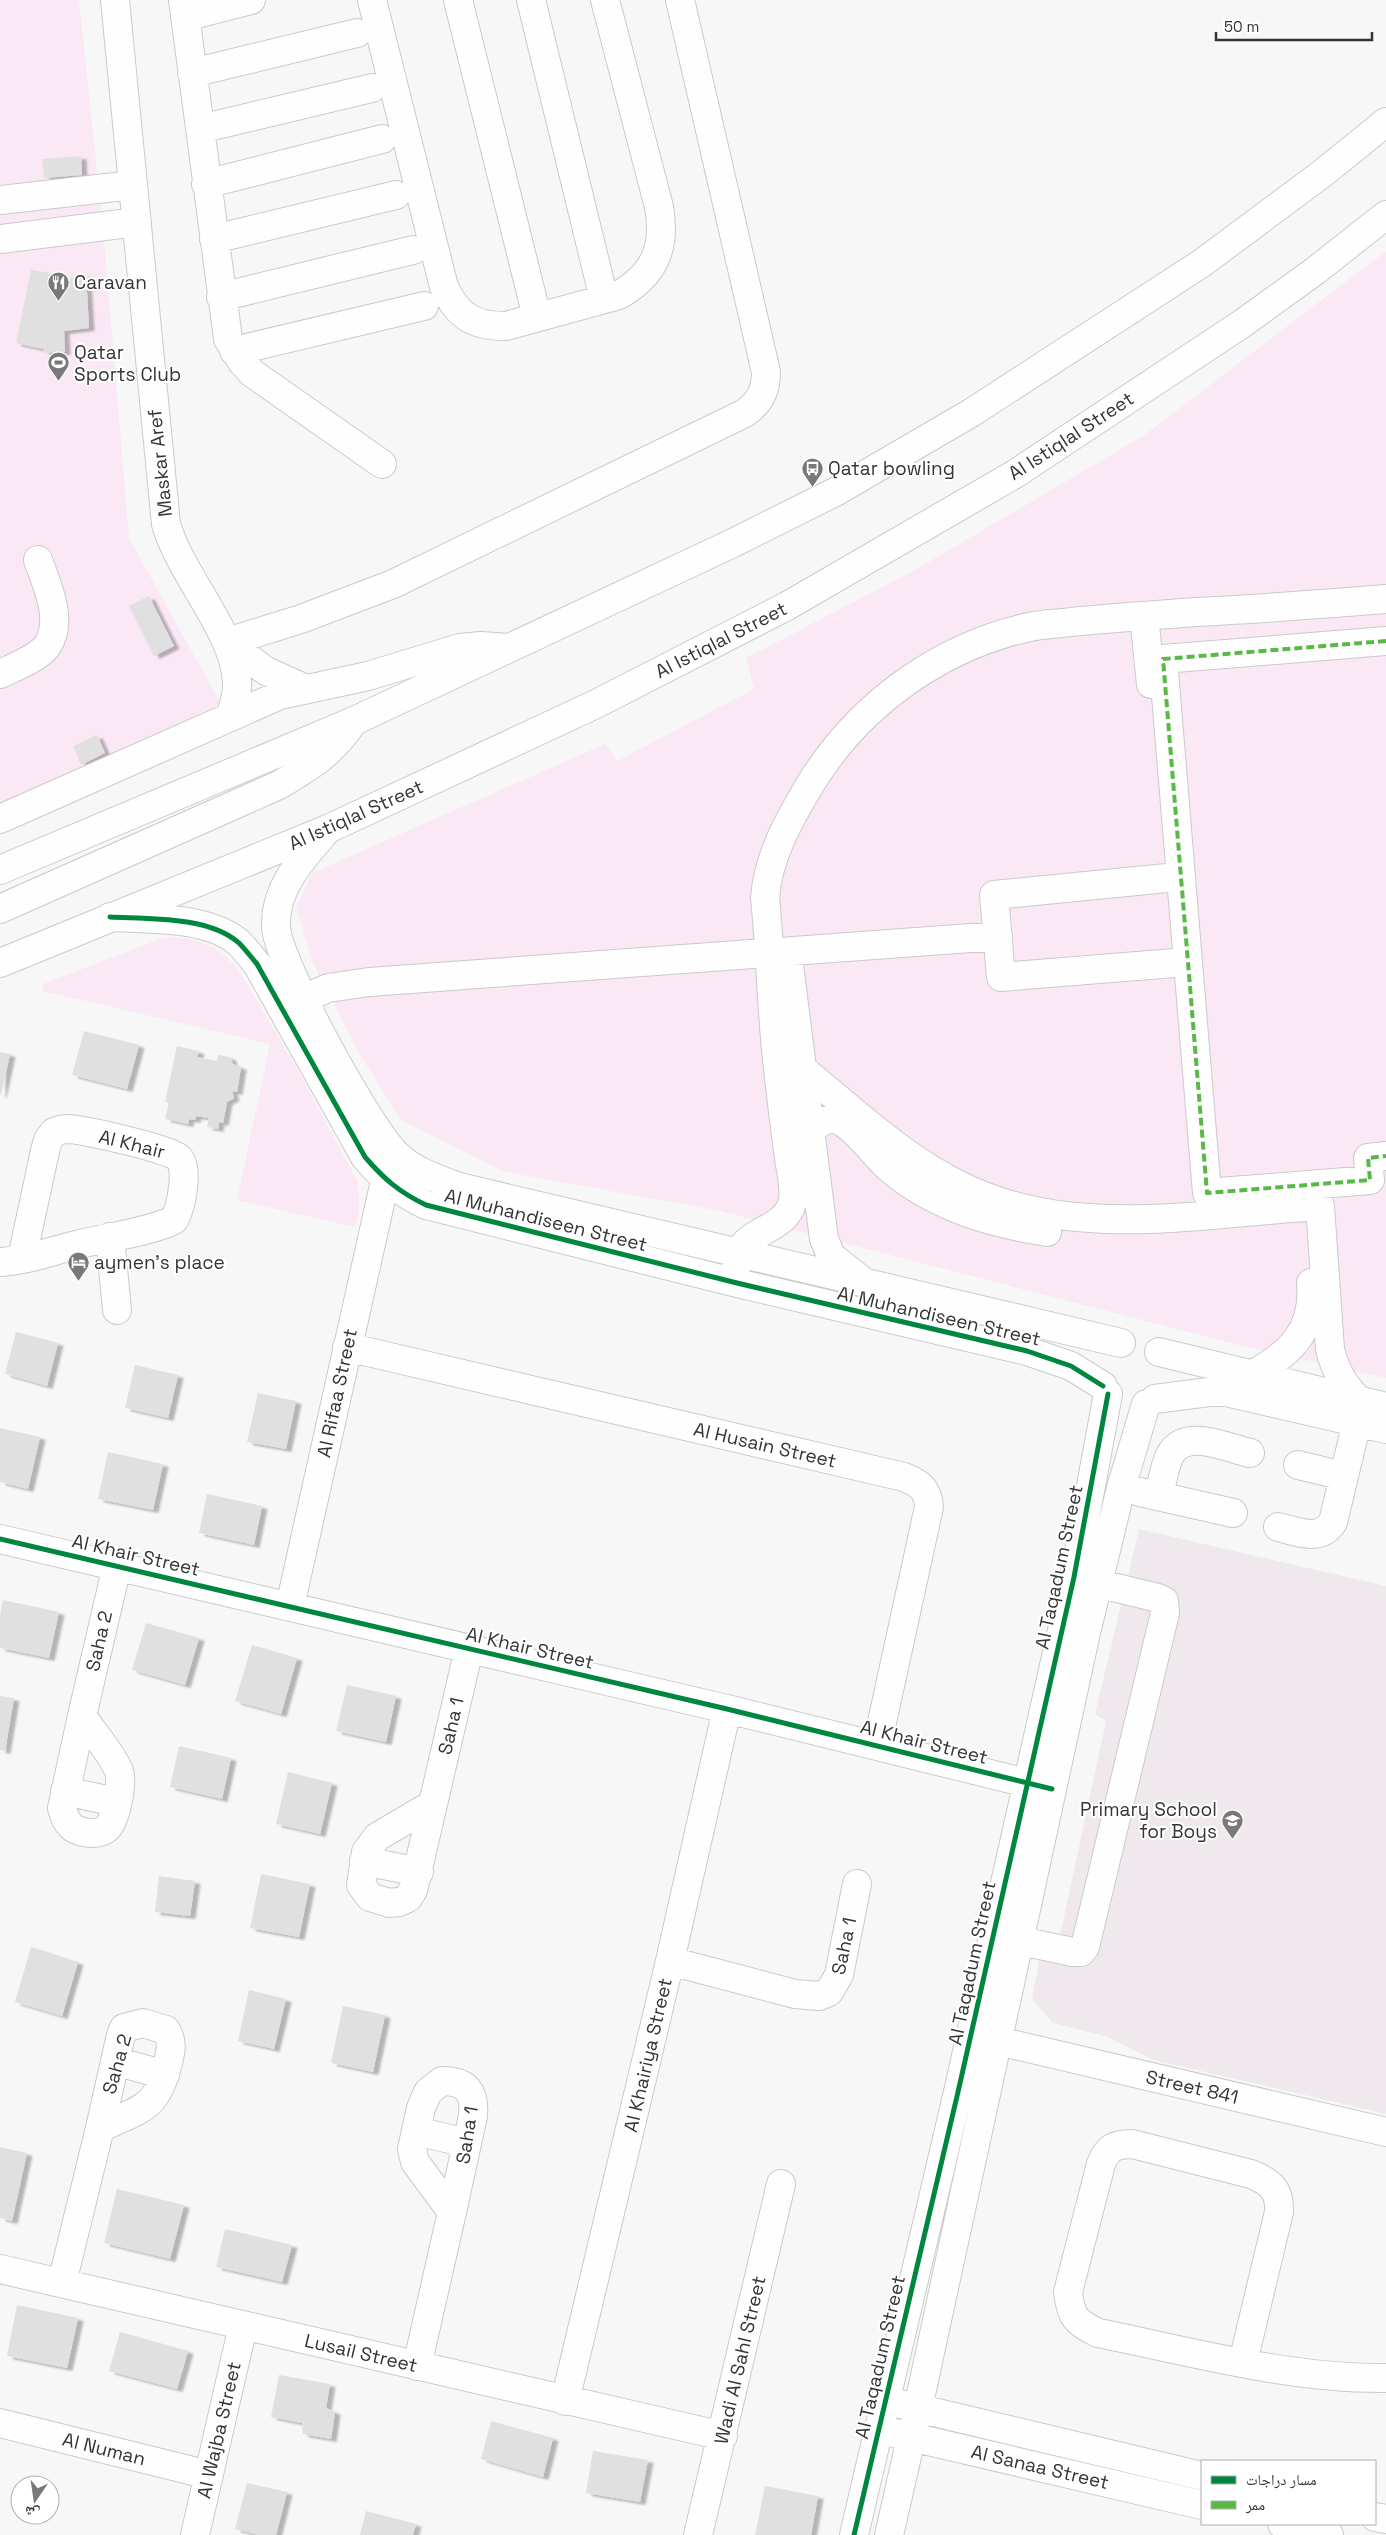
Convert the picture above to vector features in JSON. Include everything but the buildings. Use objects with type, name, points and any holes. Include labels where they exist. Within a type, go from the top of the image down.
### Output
[{"type":"main road","name":"Maskar Aref","points":[[115,0],[166,524],[172,546],[227,642],[237,680],[236,695],[230,716]]},
{"type":"main road","points":[[251,0],[184,8],[225,327],[234,351],[252,373],[382,464]]},
{"type":"main road","points":[[372,0],[444,287],[451,302],[468,318],[490,326],[506,326],[619,295],[634,286],[647,274],[656,258],[661,242],[662,224],[605,0]]},
{"type":"main road","points":[[458,0],[537,317]]},
{"type":"main road","points":[[531,0],[604,299]]},
{"type":"main road","points":[[227,642],[301,619],[393,584],[745,413],[759,400],[764,391],[766,372],[680,0]]},
{"type":"main road","points":[[192,73],[356,33]]},
{"type":"main road","points":[[200,129],[372,88]]},
{"type":"main road","points":[[0,870],[354,721],[733,543],[837,491],[971,413],[1202,263],[1322,173],[1386,122]]},
{"type":"main road","points":[[206,184],[382,139]]},
{"type":"main road","points":[[0,200],[133,185]]},
{"type":"main road","points":[[214,239],[396,194]]},
{"type":"main road","name":"Al Istiqlal Street","points":[[0,962],[328,829],[596,704],[788,606],[1015,474],[1243,323],[1315,271],[1386,216]]},
{"type":"main road","points":[[0,239],[137,222]]},
{"type":"main road","points":[[221,297],[413,250]]},
{"type":"main road","points":[[234,351],[424,306]]},
{"type":"main road","points":[[0,674],[32,658],[46,647],[54,631],[53,603],[38,560]]},
{"type":"main road","points":[[1145,623],[1386,599]]},
{"type":"main road","points":[[864,1282],[835,1260],[824,1239],[802,1070],[766,887],[772,862],[780,841],[799,802],[839,743],[872,709],[931,665],[957,651],[1003,634],[1030,627],[1145,623],[1250,624],[1386,612]]},
{"type":"main road","points":[[1145,623],[1194,1216]]},
{"type":"main road","points":[[1386,641],[1162,659],[1207,1193],[1370,1180],[1368,1158],[1386,1156]]},
{"type":"main road","name":"Maskar Aref","points":[[227,642],[266,671],[306,689]]},
{"type":"main road","points":[[0,819],[280,695],[368,676],[460,648],[481,646],[510,648]]},
{"type":"main road","points":[[0,909],[279,785],[316,763],[338,743],[354,721]]},
{"type":"main road","name":"Al Muhandiseen Street","points":[[328,829],[286,883],[278,903],[276,927],[280,947],[303,999],[382,1137],[396,1154],[414,1168],[459,1187],[739,1251],[1121,1343]]},
{"type":"main road","points":[[1167,878],[994,895],[1001,977],[1174,963]]},
{"type":"main road","name":"Al Muhandiseen Street","points":[[110,917],[190,923],[216,929],[238,942],[257,964],[365,1157],[385,1181],[407,1196],[426,1205],[458,1215],[736,1283],[1027,1351],[1071,1366],[1105,1390]]},
{"type":"main road","points":[[303,999],[328,988],[369,982],[998,936]]},
{"type":"main road","points":[[736,1283],[734,1272],[739,1251],[757,1233],[782,1220],[789,1211],[793,1200],[792,1173],[777,1065],[779,952]]},
{"type":"main road","points":[[802,1070],[904,1152],[960,1186],[997,1201],[1045,1214],[1087,1218],[1131,1219],[1305,1213]]},
{"type":"main road","points":[[809,1130],[826,1120],[840,1121],[888,1167],[934,1200],[991,1221],[1023,1229],[1089,1237],[1133,1235],[1305,1213],[1320,1206],[1330,1349],[1334,1366],[1357,1411],[1344,1476],[1330,1528],[1317,1535],[1278,1527]]},
{"type":"main road","name":"Al Khair","points":[[61,1129],[164,1150],[179,1158],[184,1166],[178,1211],[174,1220],[11,1260],[48,1140],[54,1132],[61,1129]]},
{"type":"main road","name":"Al Rifaa Street","points":[[290,1606],[385,1181]]},
{"type":"main road","points":[[1253,1374],[1276,1362],[1292,1346],[1301,1336],[1310,1316],[1312,1294],[1305,1213]]},
{"type":"main road","points":[[110,1237],[117,1310]]},
{"type":"main road","points":[[1386,1406],[1357,1411],[1226,1392],[1209,1392],[1125,1405],[1105,1390],[1101,1365],[1105,1356],[1121,1343],[1142,1342],[1159,1352],[1253,1374],[1357,1411],[1386,1428]]},
{"type":"main road","name":"Al Husain Street","points":[[347,1347],[904,1477],[924,1488],[929,1496],[929,1507],[877,1745]]},
{"type":"main road","points":[[1150,1401],[1163,1386],[1166,1371],[1159,1352]]},
{"type":"main road","name":"Al Taqadum Street","points":[[854,2535],[993,1935],[1039,1786],[1086,1580],[1105,1390]]},
{"type":"main road","name":"Al Taqadum Street","points":[[1086,1580],[1122,1488],[1150,1401]]},
{"type":"main road","points":[[1159,1496],[1170,1456],[1180,1444],[1194,1440],[1250,1453]]},
{"type":"main road","points":[[1298,1465],[1344,1476]]},
{"type":"main road","points":[[1122,1488],[1233,1513]]},
{"type":"main road","name":"Al Khair Street","points":[[0,1539],[727,1709],[1039,1786]]},
{"type":"main road","name":"Saha 2","points":[[82,1716],[119,1772],[120,1787],[116,1802],[65,1791],[82,1716],[117,1566]]},
{"type":"main road","points":[[993,1935],[1073,1952],[1081,1952],[1085,1947],[1165,1613],[1164,1601],[1158,1598],[1086,1580]]},
{"type":"main road","name":"Saha 1","points":[[433,1804],[377,1837],[368,1847],[360,1880],[364,1892],[370,1897],[389,1903],[399,1902],[408,1898],[413,1890],[419,1872],[469,1649]]},
{"type":"main road","name":"Al Khairiya Street","points":[[565,2400],[670,1961],[727,1709]]},
{"type":"main road","name":"Al Taqadum Street","points":[[889,2535],[912,2437],[1019,1941],[1039,1786]]},
{"type":"main road","points":[[364,1861],[419,1872]]},
{"type":"main road","name":"Saha 1","points":[[670,1961],[795,1994],[819,1996],[829,1992],[839,1975],[857,1884]]},
{"type":"main road","name":"Saha 2","points":[[62,2283],[124,2028],[143,2022],[166,2030],[171,2038],[172,2048],[165,2075],[154,2100],[100,2128]]},
{"type":"main road","name":"Street 841","points":[[971,2035],[1386,2132]]},
{"type":"main road","points":[[115,2062],[165,2075]]},
{"type":"main road","name":"Saha 1","points":[[417,2366],[452,2212],[467,2143],[474,2102],[472,2095],[467,2089],[454,2081],[442,2081],[428,2092],[412,2149],[415,2162],[452,2212]]},
{"type":"main road","points":[[416,2131],[467,2143]]},
{"type":"main road","points":[[1243,2362],[1279,2212],[1280,2199],[1264,2179],[1242,2171],[1132,2144],[1112,2147],[1105,2153],[1101,2164],[1068,2292],[1070,2311],[1080,2324],[1098,2333],[1243,2362],[1328,2377],[1386,2378]]},
{"type":"main road","name":"Wadi Al Sahl Street","points":[[698,2535],[723,2436],[781,2184]]},
{"type":"main road","name":"Lusail Street","points":[[0,2269],[723,2436]]},
{"type":"main road","name":"Al Wajba Street","points":[[195,2535],[244,2326]]},
{"type":"main road","name":"Al Sanaa Street","points":[[884,2400],[1201,2476]]},
{"type":"main road","name":"Al Numan","points":[[0,2423],[209,2475]]},
{"type":"main road","name":"Al Sanaa Street","points":[[878,2430],[1201,2505]]},
{"type":"main road","points":[[1286,2525],[1329,2535]]},
{"type":"shaded area","name":"Qatar Sports Club","points":[[0,0],[79,0],[103,226],[129,538],[221,704],[0,806]]},
{"type":"shaded area","points":[[1386,251],[1386,1378],[1242,1346],[720,1211],[505,1172],[401,1120],[362,1058],[313,963],[296,907],[312,873],[605,744],[617,761],[754,689],[746,658],[915,570],[1143,436]]},
{"type":"shaded area","points":[[162,938],[188,939],[204,943],[226,957],[241,975],[288,1053],[357,1180],[359,1210],[354,1227],[237,1200],[270,1044],[43,991],[43,984]]},
{"type":"shaded area","name":"Primary School for Boys","points":[[1139,1529],[1386,1586],[1386,2114],[1153,2060],[1108,2037],[1053,2023],[1032,1999],[1040,1956],[1055,1959],[1106,1721],[1095,1714]]},
{"type":"marked path","points":[[1386,641],[1163,659],[1207,1193],[1370,1180],[1368,1158],[1386,1156]]},
{"type":"cycle path","points":[[110,917],[160,919],[195,923],[226,934],[239,943],[257,964],[365,1157],[392,1184],[426,1205],[737,1283],[1027,1351],[1071,1366],[1103,1386]]},
{"type":"cycle path","points":[[854,2535],[958,2092],[1074,1577],[1108,1394]]},
{"type":"cycle path","points":[[0,1539],[727,1709],[1052,1789]]},
{"type":"place","name":"Caravan","points":[[58,301]]},
{"type":"place","name":"Qatar Sports Club","points":[[58,382]]},
{"type":"place","name":"Qatar bowling","points":[[812,487]]},
{"type":"place","name":"aymen's place","points":[[78,1281]]},
{"type":"place","name":"Primary School for Boys","points":[[1233,1839]]}]
